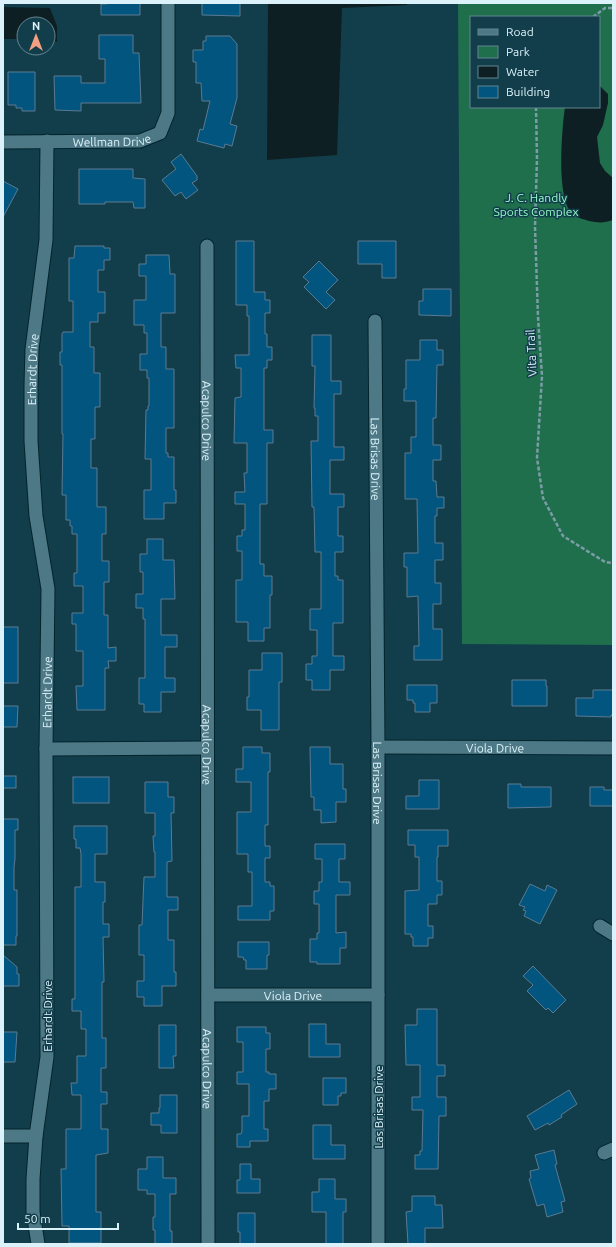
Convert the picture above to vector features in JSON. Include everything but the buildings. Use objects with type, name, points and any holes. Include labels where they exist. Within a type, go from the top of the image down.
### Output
[{"type":"street","name":"Wellman Drive","points":[[3,142],[140,141],[160,133],[168,113],[168,3]]},
{"type":"street","name":"Erhardt Drive","points":[[38,1244],[33,1212],[33,1179],[36,1136],[47,1057],[46,749],[48,589],[36,516],[31,441],[31,385],[32,349],[46,240],[47,141]]},
{"type":"street","name":"Acapulco Drive","points":[[207,246],[208,1244]]},
{"type":"street","name":"Las Brisas Drive","points":[[375,321],[378,747],[378,1244]]},
{"type":"street","name":"Viola Drive","points":[[378,747],[613,748]]},
{"type":"street","points":[[46,749],[207,748]]},
{"type":"street","points":[[600,926],[613,934]]},
{"type":"street","name":"Viola Drive","points":[[208,995],[378,995]]},
{"type":"street","points":[[3,1136],[36,1136]]},
{"type":"path","points":[[594,16],[605,8],[613,8]]},
{"type":"path","name":"Vita Trail","points":[[536,108],[537,159],[535,227],[538,317],[542,376],[537,458],[543,498],[563,536],[605,562],[613,563]]},
{"type":"green space","name":"J. C. Handly Sports Complex","points":[[458,3],[613,3],[613,645],[462,644]]},
{"type":"water","points":[[268,3],[407,3],[407,5],[342,8],[337,155],[267,160]]},
{"type":"water","points":[[3,7],[50,8],[53,16],[16,16],[16,39],[3,39]]},
{"type":"water","points":[[56,23],[57,26],[56,42]]},
{"type":"water","points":[[600,86],[608,94],[608,103],[603,125],[597,137],[600,163],[605,171],[613,178],[613,220],[607,222],[592,222],[582,219],[572,213],[567,205],[564,193],[561,162],[565,108],[600,108]]}]
